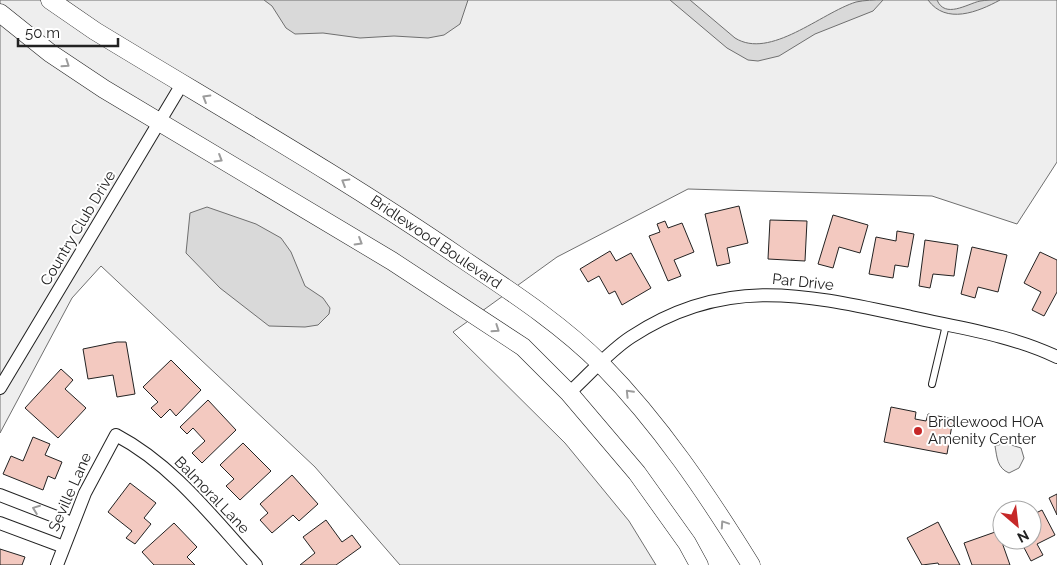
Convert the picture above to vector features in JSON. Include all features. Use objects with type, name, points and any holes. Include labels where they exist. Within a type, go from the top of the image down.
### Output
[{"type":"main road","name":"Bridlewood Boulevard","points":[[50,0],[182,84],[392,210],[551,320],[600,364],[642,407],[675,451],[751,565]]},
{"type":"main road","points":[[0,13],[50,53],[160,124],[392,262],[523,347],[569,393],[637,473],[687,543],[699,565]]},
{"type":"street","name":"Country Club Drive","points":[[0,388],[160,124],[182,84]]},
{"type":"street","name":"Par Drive","points":[[569,393],[629,338],[654,323],[723,297],[767,293],[810,296],[981,332],[1040,349],[1057,357]]},
{"type":"street","name":"Seville Lane","points":[[57,565],[72,522],[85,493],[116,435]]},
{"type":"street","name":"Balmoral Lane","points":[[116,435],[139,447],[182,483],[256,565]]},
{"type":"street","points":[[0,495],[72,522]]},
{"type":"street","points":[[0,523],[64,547]]},
{"type":"lane","points":[[932,384],[946,325]]},
{"type":"shaded area","points":[[0,0],[1057,0],[1057,162],[1017,224],[932,196],[688,189],[557,257],[453,332],[565,443],[629,521],[656,565],[400,565],[315,467],[101,266],[72,298],[0,433]]},
{"type":"shaded area","points":[[264,0],[468,0],[460,24],[444,35],[428,38],[394,36],[360,38],[323,33],[295,34],[286,28],[272,6]]},
{"type":"shaded area","points":[[670,0],[690,0],[735,38],[749,43],[764,43],[796,32],[856,2],[883,0],[873,11],[815,34],[779,56],[758,61],[748,60],[727,48]]},
{"type":"shaded area","points":[[928,0],[937,0],[945,9],[957,9],[980,1],[1000,0],[972,12],[953,14],[935,8]]},
{"type":"shaded area","points":[[207,207],[256,224],[281,238],[291,252],[305,286],[323,298],[330,308],[329,314],[318,325],[305,327],[269,326],[220,288],[186,253],[190,213]]},
{"type":"shaded area","points":[[1005,443],[1021,448],[1024,458],[1019,468],[1009,473],[1000,465],[995,446]]},
{"type":"building","points":[[739,206],[748,243],[727,248],[730,263],[717,266],[705,214]]},
{"type":"building","points":[[833,215],[868,225],[860,253],[839,247],[833,268],[818,264]]},
{"type":"building","points":[[770,220],[807,221],[805,261],[768,259]]},
{"type":"building","points":[[665,221],[668,228],[682,223],[694,252],[674,260],[681,276],[668,281],[649,236],[660,232],[657,224]]},
{"type":"building","points":[[897,231],[914,234],[908,267],[895,265],[893,278],[869,274],[876,237],[896,241]]},
{"type":"building","points":[[925,240],[958,245],[954,276],[933,274],[930,288],[919,286]]},
{"type":"building","points":[[972,247],[1007,255],[998,292],[978,287],[975,298],[961,294]]},
{"type":"building","points":[[610,251],[616,261],[631,253],[651,288],[622,305],[615,291],[609,294],[599,276],[588,282],[580,269]]},
{"type":"building","points":[[1040,252],[1057,260],[1057,292],[1044,316],[1032,310],[1041,292],[1024,283]]},
{"type":"building","points":[[126,342],[135,394],[117,397],[113,375],[88,379],[83,349]]},
{"type":"building","points":[[171,360],[201,390],[176,416],[170,409],[161,418],[151,408],[158,402],[143,387]]},
{"type":"building","points":[[61,369],[73,380],[65,389],[86,408],[58,438],[25,408]]},
{"type":"building","points":[[208,400],[236,430],[202,463],[192,453],[205,441],[193,428],[187,434],[180,427]]},
{"type":"building","name":"Bridlewood HOA Amenity Center","points":[[891,407],[916,412],[915,419],[926,421],[928,414],[953,419],[947,454],[884,442]]},
{"type":"building","points":[[33,437],[50,444],[45,455],[62,462],[55,479],[48,476],[43,490],[3,474],[11,456],[23,461]]},
{"type":"building","points":[[243,443],[271,471],[240,500],[226,486],[234,479],[220,465]]},
{"type":"building","points":[[292,475],[318,504],[299,521],[293,515],[272,533],[260,520],[268,513],[260,504]]},
{"type":"building","points":[[130,483],[156,503],[144,518],[151,524],[135,544],[126,538],[132,531],[108,512]]},
{"type":"building","points":[[1057,494],[1057,515],[1049,498]]},
{"type":"building","points":[[1042,510],[1055,535],[1042,542]]},
{"type":"building","points":[[326,520],[342,542],[352,535],[361,547],[336,565],[300,565],[315,553],[303,537]]},
{"type":"building","points":[[938,522],[960,565],[939,565],[938,563],[922,565],[907,538]]},
{"type":"building","points":[[174,523],[197,547],[187,557],[195,565],[154,565],[142,552]]},
{"type":"building","points":[[992,533],[992,550],[1005,550],[1010,565],[972,565],[964,543]]},
{"type":"building","points":[[0,549],[25,557],[22,565],[0,565]]},
{"type":"building","points":[[1025,550],[1040,550],[1043,555],[1031,561]]},
{"type":"place","name":"Bridlewood HOA Amenity Center","points":[[918,431]]}]
